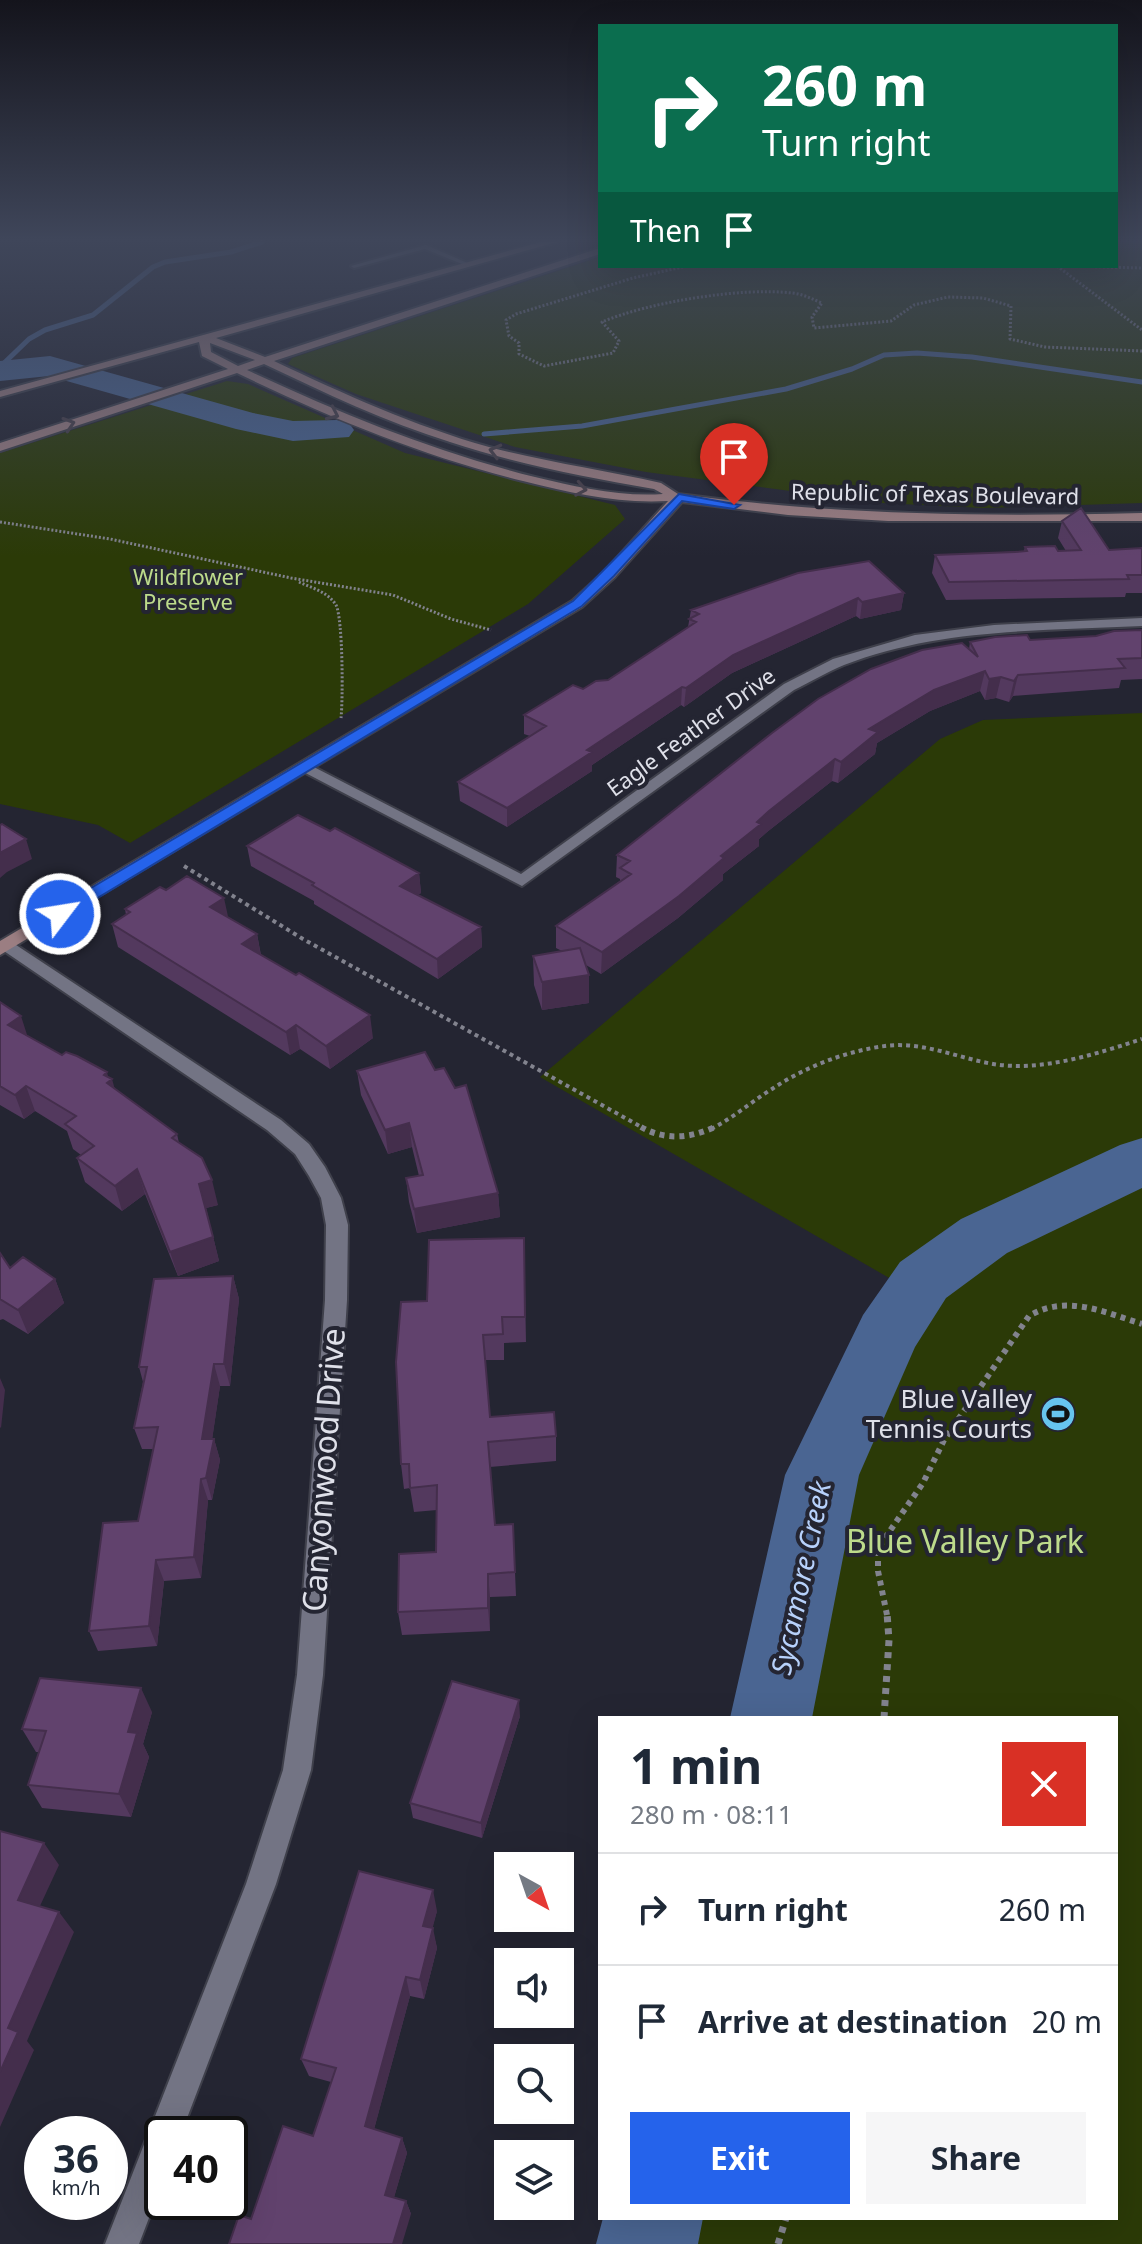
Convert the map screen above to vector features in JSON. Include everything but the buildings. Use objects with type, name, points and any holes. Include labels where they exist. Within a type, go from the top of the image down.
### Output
[{"type":"street","points":[[0,394],[172,347]]},
{"type":"street","name":"Republic of Texas Boulevard","points":[[205,347],[206,354],[237,369],[346,420],[419,448],[485,467],[636,499],[679,497],[804,513],[940,519],[1142,517]]},
{"type":"street","name":"Republic of Texas Boulevard","points":[[235,347],[427,431],[533,461],[657,486],[679,497]]},
{"type":"street","points":[[0,447],[306,347]]},
{"type":"street","points":[[3,947],[577,604],[610,574],[679,497]]},
{"type":"street","name":"Eagle Feather Drive","points":[[304,768],[522,881],[789,687],[838,662],[915,639],[962,633],[1142,622]]},
{"type":"street","name":"Canyonwood Drive","points":[[3,947],[274,1125],[302,1149],[318,1172],[331,1198],[337,1225],[336,1300],[310,1675],[297,1770],[261,1884],[172,2116]]},
{"type":"street","points":[[122,2244],[144,2187]]},
{"type":"path","points":[[519,347],[519,354],[544,366],[613,353],[616,347]]},
{"type":"path","points":[[1044,347],[1142,351]]},
{"type":"path","points":[[0,522],[200,556],[291,578],[393,595],[461,622],[523,638]]},
{"type":"path","points":[[291,578],[322,592],[334,601],[338,610],[343,702],[337,749]]},
{"type":"path","points":[[184,866],[303,939],[650,1132],[684,1138],[716,1128],[782,1082],[838,1057],[883,1045],[922,1047],[968,1061],[1015,1067],[1113,1049],[1142,1039]]},
{"type":"path","points":[[884,1716],[889,1640],[887,1607],[878,1571],[878,1548],[923,1483],[944,1440],[1029,1316],[1042,1306],[1061,1303],[1142,1324]]},
{"type":"path","points":[[778,2244],[785,2220]]},
{"type":"green space","points":[[326,347],[1142,347],[1142,503],[983,508],[882,503],[646,472],[515,447],[356,394],[288,364],[292,358]]},
{"type":"green space","name":"Wildflower Preserve","points":[[227,381],[248,384],[405,453],[615,505],[625,519],[528,604],[130,843],[98,825],[0,804],[0,453]]},
{"type":"green space","name":"Blue Valley Park","points":[[1142,713],[1142,2244],[610,2244],[616,2220],[1118,2220],[1118,1716],[736,1716],[782,1529],[860,1330],[891,1279],[540,1077],[940,739],[983,720]]},
{"type":"waterway","points":[[0,367],[21,347]]},
{"type":"waterway","points":[[484,434],[582,426],[786,389],[852,369],[884,355],[917,353],[972,357],[1142,382]]},
{"type":"waterway","points":[[0,371],[50,366],[248,422],[293,431],[337,430]]},
{"type":"waterway","name":"Sycamore Creek","points":[[771,1716],[822,1475],[887,1334],[923,1280],[984,1236],[1142,1161]]},
{"type":"waterway","name":"Sycamore Creek","points":[[647,2244],[653,2220]]},
{"type":"place","name":"Blue Valley Tennis Courts","points":[[1058,1414]]},
{"type":"route","points":[[60,914],[577,604],[610,574],[679,497],[734,505]]}]
